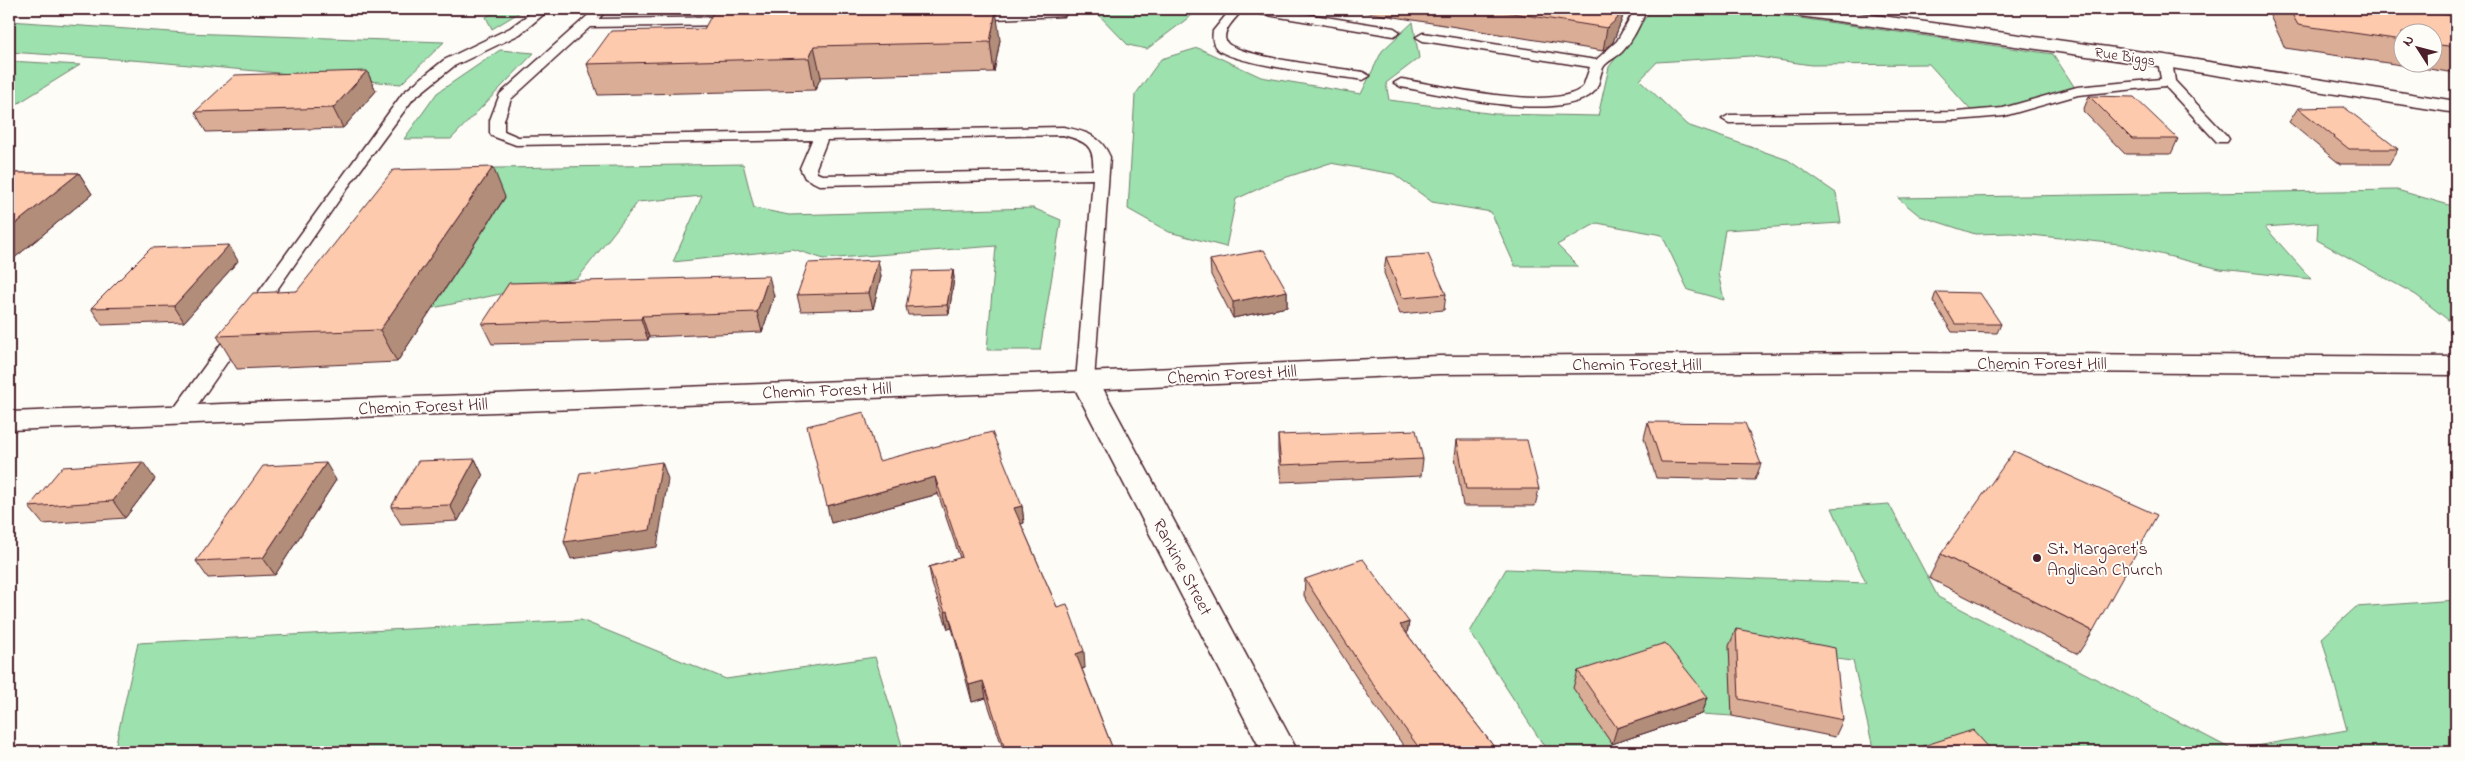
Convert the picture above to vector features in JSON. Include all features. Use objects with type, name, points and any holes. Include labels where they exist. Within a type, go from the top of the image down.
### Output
[{"type":"street","name":"Rue Biggs","points":[[1794,9],[2165,61],[2456,107]]},
{"type":"street","name":"Chemin Forest Hill","points":[[9,421],[1085,381],[1439,365],[1917,362],[2456,366]]},
{"type":"street","name":"Rankine Street","points":[[1085,381],[1280,752]]},
{"type":"lane","points":[[180,415],[342,184],[408,96],[449,63],[515,31],[544,9]]},
{"type":"lane","points":[[602,9],[505,97],[497,120],[497,133],[516,141],[1063,131],[1085,136],[1100,147],[1102,157],[1085,381]]},
{"type":"lane","points":[[960,17],[1049,14],[1060,12],[1064,9]]},
{"type":"lane","points":[[1237,9],[1219,31],[1220,44],[1225,49],[1249,57],[1363,76]]},
{"type":"lane","points":[[1254,9],[1394,32]]},
{"type":"lane","points":[[1401,83],[1526,102],[1559,103],[1585,93],[1592,85],[1598,64],[1617,49],[1629,34],[1641,9]]},
{"type":"lane","points":[[585,23],[752,21]]},
{"type":"lane","points":[[1423,37],[1598,64]]},
{"type":"lane","points":[[2165,61],[2168,82],[2222,139]]},
{"type":"lane","points":[[1729,119],[1957,116],[1994,113],[2077,91],[2168,82]]},
{"type":"lane","points":[[821,135],[808,168],[810,175],[818,180],[1100,174]]},
{"type":"green space","points":[[500,9],[525,9],[492,29],[486,17]]},
{"type":"green space","points":[[1093,9],[1200,9],[1147,49],[1128,45]]},
{"type":"green space","points":[[1652,9],[1736,9],[2053,54],[2077,91],[1975,115],[1929,64],[1811,65],[1751,56],[1657,62],[1640,80],[1687,125],[1788,160],[1836,193],[1841,223],[1725,230],[1718,273],[1724,300],[1688,290],[1662,235],[1597,223],[1557,245],[1578,266],[1515,266],[1491,212],[1432,202],[1394,174],[1330,163],[1278,180],[1236,199],[1226,247],[1169,232],[1128,209],[1135,95],[1161,59],[1198,48],[1261,77],[1361,94],[1382,51],[1413,22],[1419,58],[1386,83],[1389,100],[1495,114],[1598,116],[1609,67]]},
{"type":"green space","points":[[9,21],[186,33],[444,42],[401,84],[145,61],[9,52]]},
{"type":"green space","points":[[500,50],[534,53],[451,139],[404,139],[437,93]]},
{"type":"green space","points":[[9,61],[80,65],[9,109]]},
{"type":"green space","points":[[743,164],[754,208],[789,215],[1033,208],[1061,220],[1040,350],[987,350],[996,246],[824,259],[793,249],[673,262],[702,196],[638,202],[578,278],[433,308],[505,198],[437,169]]},
{"type":"green space","points":[[2397,190],[2456,207],[2456,326],[2416,295],[2317,240],[2318,223],[2265,227],[2311,279],[2220,269],[2120,244],[2011,233],[1975,234],[1920,216],[1898,198]]},
{"type":"green space","points":[[1889,504],[1938,597],[2233,750],[2347,730],[2322,638],[2356,607],[2456,600],[2456,752],[1874,752],[1853,661],[1730,646],[1732,716],[1702,714],[1612,744],[1605,752],[1548,752],[1470,632],[1506,569],[1866,583],[1832,508]]},
{"type":"green space","points":[[581,620],[726,679],[875,657],[904,752],[114,752],[138,643]]},
{"type":"building","points":[[715,9],[822,9],[819,14],[996,10],[990,42],[814,46],[809,58],[587,64],[611,31],[704,29]]},
{"type":"building","points":[[1487,9],[1622,9],[1617,19],[1607,28]]},
{"type":"building","points":[[2289,9],[2404,9],[2456,16],[2456,47],[2442,45],[2442,22],[2392,22],[2392,39],[2298,25]]},
{"type":"building","points":[[367,71],[333,108],[195,112],[235,75]]},
{"type":"building","points":[[2089,96],[2134,97],[2178,139],[2132,139]]},
{"type":"building","points":[[2344,107],[2398,149],[2349,149],[2298,108]]},
{"type":"building","points":[[493,167],[380,330],[217,336],[253,293],[297,291],[393,170]]},
{"type":"building","points":[[9,173],[79,173],[9,229]]},
{"type":"building","points":[[229,245],[174,306],[91,308],[151,248]]},
{"type":"building","points":[[1264,250],[1287,291],[1233,302],[1210,260]]},
{"type":"building","points":[[1428,254],[1446,294],[1402,298],[1386,257]]},
{"type":"building","points":[[878,260],[869,293],[797,295],[808,263]]},
{"type":"building","points":[[953,270],[947,305],[906,307],[913,271]]},
{"type":"building","points":[[769,276],[757,312],[642,316],[641,319],[482,324],[509,283]]},
{"type":"building","points":[[1936,292],[1980,293],[2001,324],[1955,324]]},
{"type":"building","points":[[864,412],[879,461],[992,432],[1022,506],[1014,508],[1057,607],[1067,604],[1084,651],[1076,654],[1114,752],[1006,752],[983,681],[969,685],[948,611],[945,612],[929,567],[962,557],[935,477],[827,506],[807,426]]},
{"type":"building","points":[[1648,422],[1745,423],[1761,464],[1661,462]]},
{"type":"building","points":[[1416,430],[1423,459],[1281,465],[1278,435]]},
{"type":"building","points":[[1457,440],[1527,440],[1539,489],[1466,489]]},
{"type":"building","name":"St. Margaret's Anglican Church","points":[[2014,451],[2157,515],[2093,631],[1941,554]]},
{"type":"building","points":[[475,459],[450,505],[391,507],[418,461]]},
{"type":"building","points":[[143,462],[113,501],[29,507],[62,467]]},
{"type":"building","points":[[662,462],[650,530],[564,542],[580,473]]},
{"type":"building","points":[[326,463],[263,558],[196,561],[263,466]]},
{"type":"building","points":[[1363,559],[1409,622],[1400,625],[1498,752],[1422,752],[1372,683],[1305,579]]},
{"type":"building","points":[[1736,629],[1835,648],[1843,720],[1739,699]]},
{"type":"building","points":[[1665,643],[1708,697],[1617,728],[1578,671]]},
{"type":"building","points":[[1973,730],[1993,752],[1928,752],[1923,746]]},
{"type":"place","name":"St. Margaret's Anglican Church","points":[[2037,558]]}]
